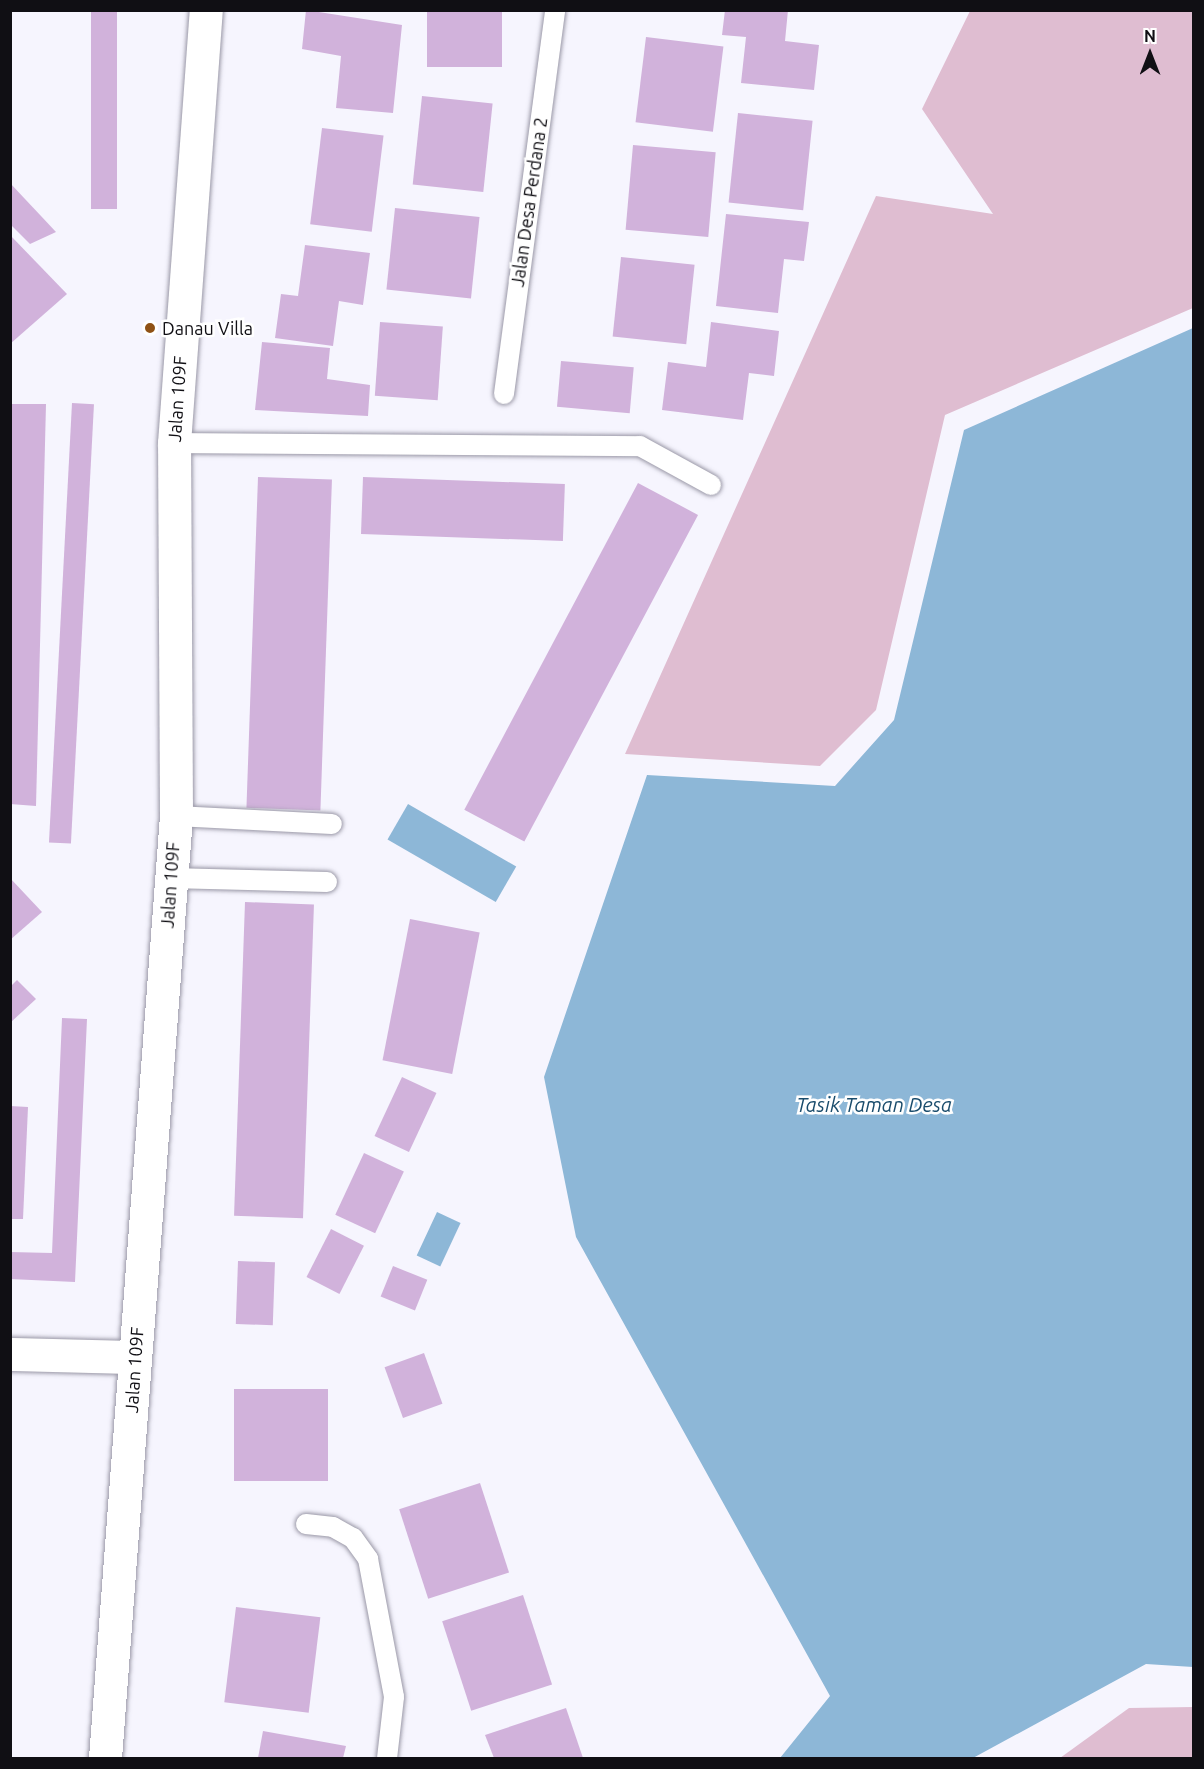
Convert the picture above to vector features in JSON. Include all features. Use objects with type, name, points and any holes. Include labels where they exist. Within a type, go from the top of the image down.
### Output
[{"type":"street","name":"Jalan 109F","points":[[105,1758],[176,816],[174,443],[206,10]]},
{"type":"street","points":[[10,1354],[134,1357]]},
{"type":"lane","name":"Jalan Desa Perdana 2","points":[[504,394],[555,10]]},
{"type":"lane","points":[[174,443],[639,446],[711,485]]},
{"type":"lane","points":[[176,816],[332,824]]},
{"type":"lane","points":[[170,878],[327,882]]},
{"type":"lane","points":[[306,1524],[333,1527],[353,1538],[368,1559],[394,1697],[387,1758]]},
{"type":"shaded area","points":[[970,11],[1193,11],[1193,308],[945,415],[876,710],[820,766],[625,754],[876,196],[993,214],[922,109]]},
{"type":"shaded area","points":[[1193,1707],[1193,1758],[1060,1758],[1129,1708]]},
{"type":"water","name":"Tasik Taman Desa","points":[[1193,328],[1193,1667],[1146,1664],[973,1758],[780,1758],[830,1696],[576,1237],[544,1077],[647,775],[835,786],[894,720],[964,430]]},
{"type":"water","points":[[408,804],[516,866],[496,902],[388,840]]},
{"type":"water","points":[[437,1212],[461,1223],[440,1266],[417,1256]]},
{"type":"building","points":[[91,10],[117,10],[117,209],[91,209]]},
{"type":"building","points":[[306,10],[402,25],[393,113],[336,108],[341,56],[302,49]]},
{"type":"building","points":[[427,10],[502,10],[502,67],[427,67]]},
{"type":"building","points":[[725,10],[788,10],[785,41],[819,45],[814,90],[741,83],[746,37],[722,35]]},
{"type":"building","points":[[646,37],[723,47],[713,132],[636,122]]},
{"type":"building","points":[[422,96],[493,103],[483,192],[413,185]]},
{"type":"building","points":[[738,113],[813,121],[803,210],[729,203]]},
{"type":"building","points":[[322,128],[384,136],[372,232],[310,224]]},
{"type":"building","points":[[633,145],[716,152],[708,237],[626,230]]},
{"type":"building","points":[[10,183],[56,232],[30,244],[10,224]]},
{"type":"building","points":[[395,208],[480,217],[471,298],[386,290]]},
{"type":"building","points":[[726,214],[809,222],[804,261],[784,259],[778,313],[716,306]]},
{"type":"building","points":[[10,235],[67,294],[10,344]]},
{"type":"building","points":[[305,245],[370,253],[363,305],[339,301],[333,346],[275,338],[281,294],[298,296]]},
{"type":"building","points":[[621,257],[695,265],[686,344],[613,337]]},
{"type":"building","points":[[380,322],[443,326],[438,400],[375,396]]},
{"type":"building","points":[[711,322],[779,331],[774,376],[749,373],[743,420],[662,410],[668,362],[706,367]]},
{"type":"building","points":[[262,342],[330,348],[327,379],[370,385],[368,416],[255,410]]},
{"type":"building","points":[[561,361],[634,367],[630,413],[557,407]]},
{"type":"building","points":[[72,403],[94,404],[71,844],[49,842]]},
{"type":"building","points":[[10,404],[46,404],[36,806],[10,804]]},
{"type":"building","points":[[258,477],[332,480],[320,810],[246,808]]},
{"type":"building","points":[[363,477],[565,484],[563,541],[361,534]]},
{"type":"building","points":[[638,483],[698,515],[524,842],[464,810]]},
{"type":"building","points":[[10,878],[42,912],[10,940]]},
{"type":"building","points":[[245,902],[314,904],[303,1218],[234,1216]]},
{"type":"building","points":[[410,919],[480,933],[452,1074],[383,1060]]},
{"type":"building","points":[[17,980],[36,999],[10,1023],[10,987]]},
{"type":"building","points":[[62,1018],[87,1019],[75,1282],[10,1279],[10,1252],[52,1253]]},
{"type":"building","points":[[402,1077],[436,1093],[409,1152],[375,1136]]},
{"type":"building","points":[[10,1106],[28,1107],[23,1219],[10,1219]]},
{"type":"building","points":[[364,1153],[404,1172],[375,1233],[335,1215]]},
{"type":"building","points":[[331,1229],[364,1246],[339,1294],[306,1277]]},
{"type":"building","points":[[238,1261],[275,1262],[273,1325],[236,1324]]},
{"type":"building","points":[[393,1266],[427,1280],[415,1310],[381,1297]]},
{"type":"building","points":[[424,1353],[442,1404],[403,1418],[385,1367]]},
{"type":"building","points":[[234,1389],[328,1389],[328,1481],[234,1481]]},
{"type":"building","points":[[480,1483],[509,1572],[428,1599],[399,1509]]},
{"type":"building","points":[[523,1595],[552,1684],[471,1711],[442,1621]]},
{"type":"building","points":[[236,1607],[320,1617],[309,1713],[224,1702]]},
{"type":"building","points":[[566,1708],[583,1758],[494,1758],[485,1735]]},
{"type":"building","points":[[263,1731],[346,1746],[343,1758],[258,1758]]},
{"type":"place","name":"Danau Villa","points":[[150,328]]}]
